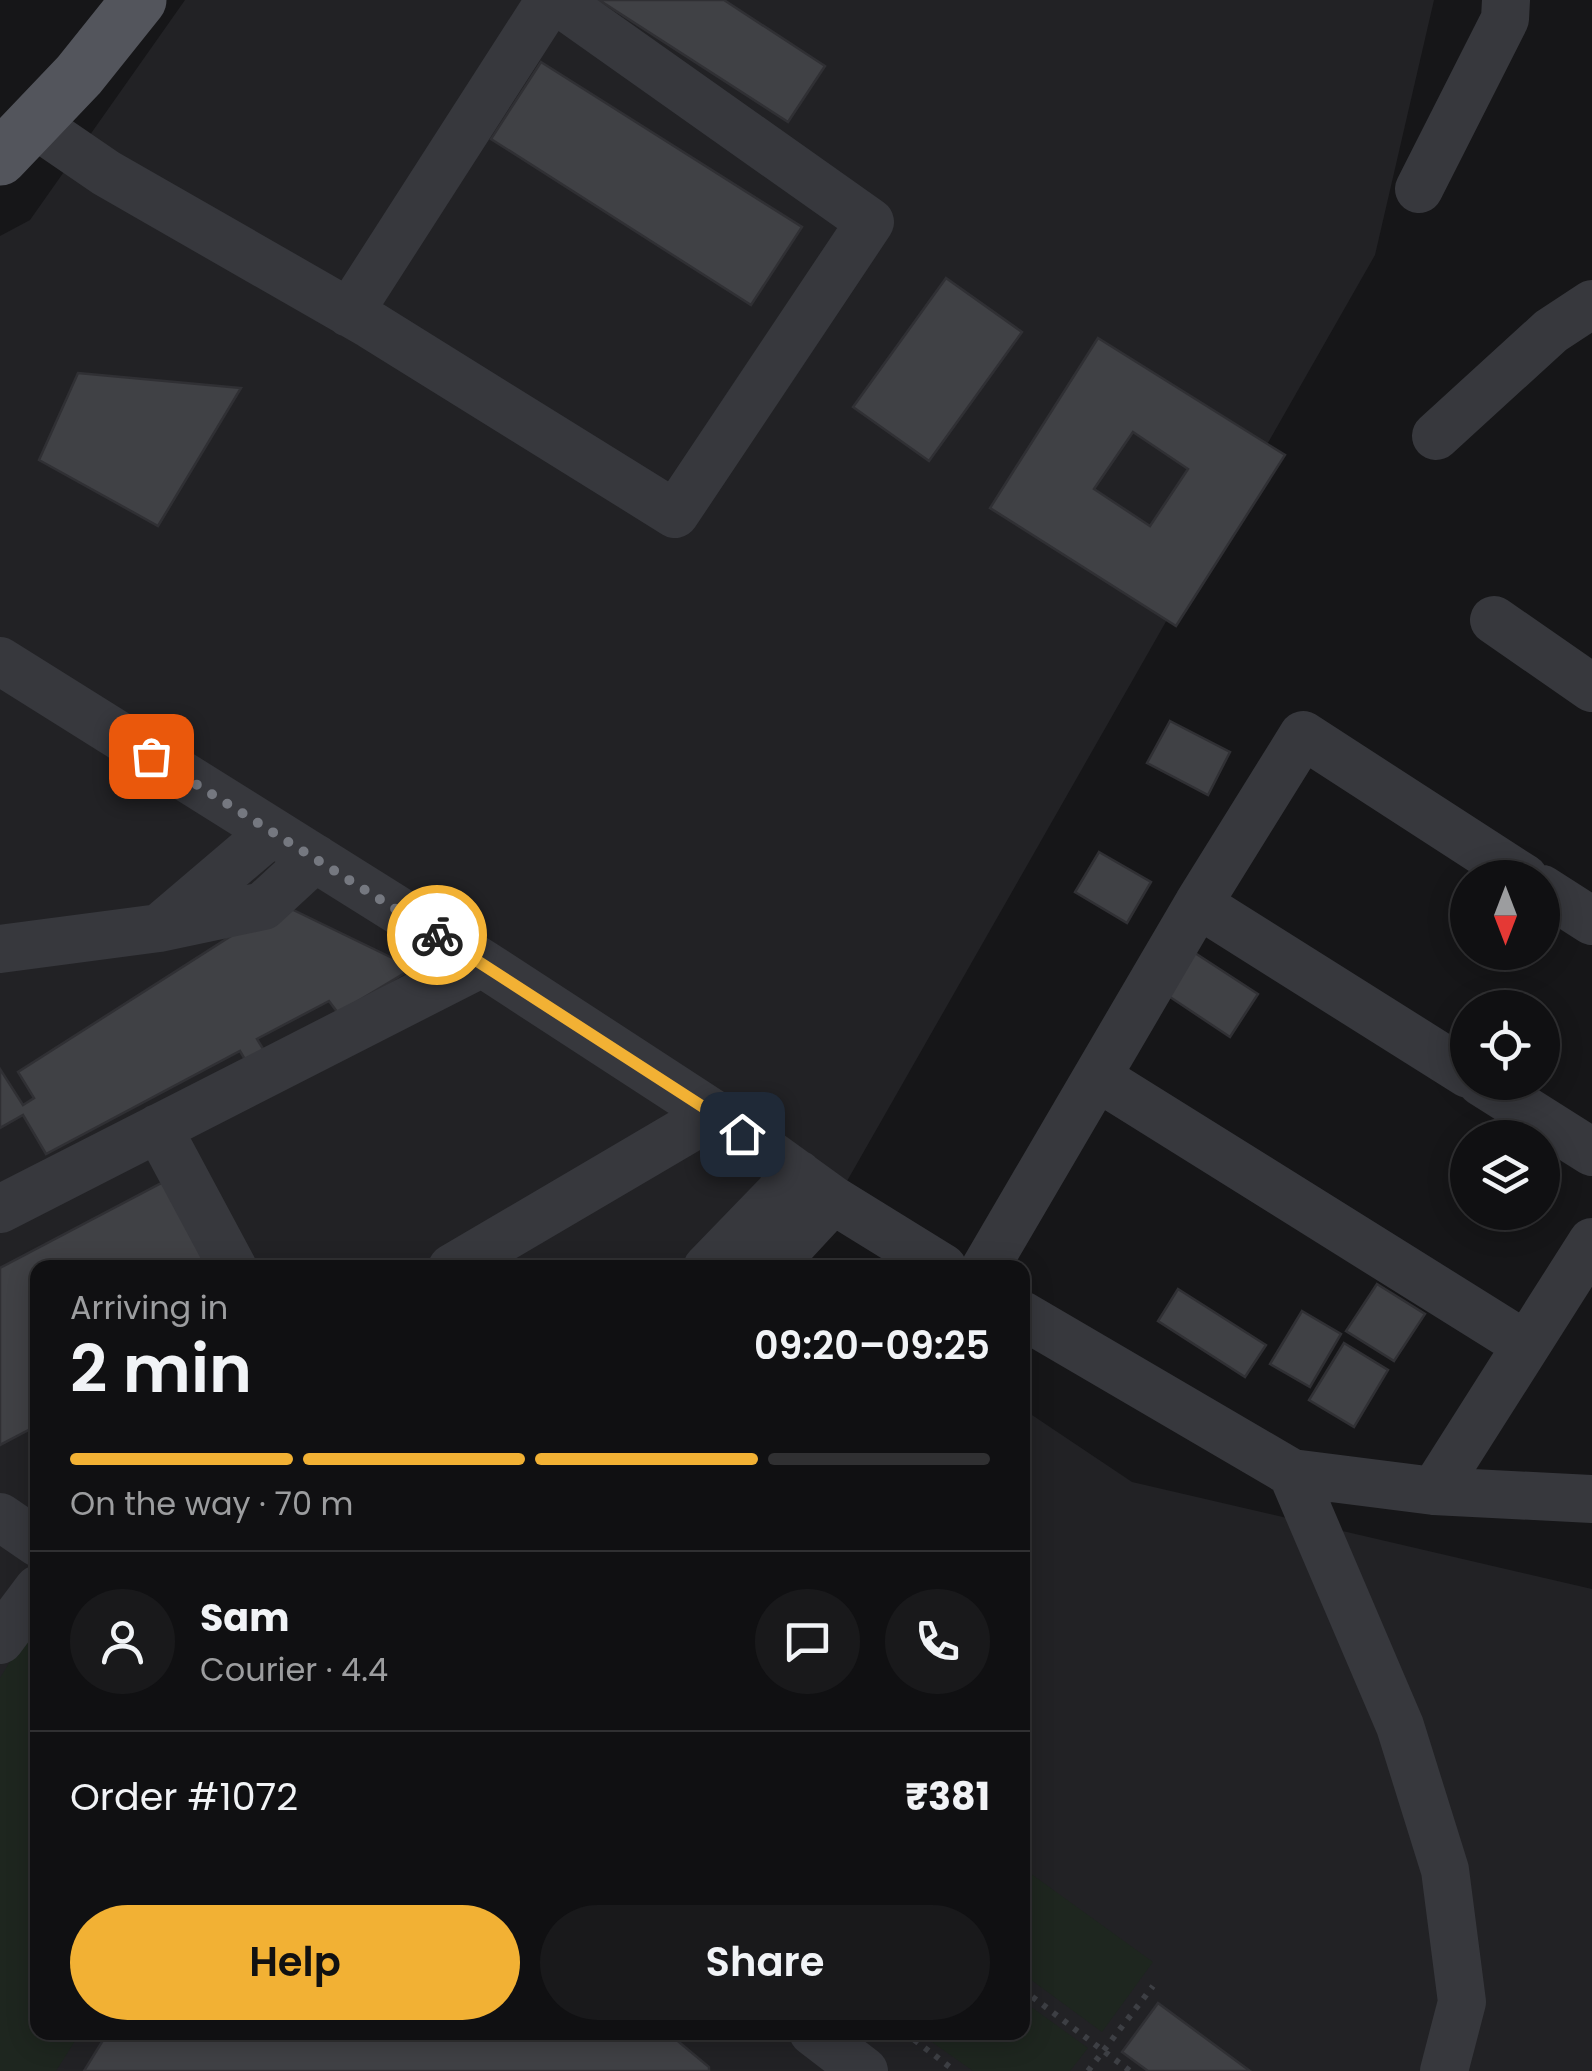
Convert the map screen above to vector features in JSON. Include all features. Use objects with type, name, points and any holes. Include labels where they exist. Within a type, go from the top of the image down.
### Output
[{"type":"main road","points":[[11,129],[18,89],[97,0]]},
{"type":"main road","points":[[11,129],[79,74],[139,0]]},
{"type":"street","points":[[11,129],[106,173],[348,313],[675,514],[870,222],[553,0],[348,313]]},
{"type":"street","points":[[1419,189],[1505,19],[1506,0]]},
{"type":"street","points":[[1436,436],[1551,331],[1592,304]]},
{"type":"street","points":[[1494,620],[1592,688]]},
{"type":"street","points":[[0,661],[482,962],[714,1114],[815,1187],[930,1260]]},
{"type":"street","points":[[990,1260],[1198,904],[1303,735],[1496,860]]},
{"type":"street","points":[[159,928],[272,832]]},
{"type":"street","points":[[0,949],[159,928],[263,906],[314,858]]},
{"type":"street","points":[[1560,901],[1592,921]]},
{"type":"street","points":[[1198,904],[1450,1063]]},
{"type":"street","points":[[0,1210],[482,962]]},
{"type":"street","points":[[1097,1077],[1526,1346]]},
{"type":"street","points":[[1510,1100],[1592,1152]]},
{"type":"street","points":[[466,1260],[714,1114]]},
{"type":"street","points":[[158,1128],[229,1260]]},
{"type":"street","points":[[718,1260],[815,1187]]},
{"type":"street","points":[[774,1260],[815,1187]]},
{"type":"street","points":[[1434,1490],[1592,1242]]},
{"type":"street","points":[[1030,1320],[1292,1474],[1434,1490],[1592,1500]]},
{"type":"street","points":[[1292,1474],[1400,1726],[1445,1870],[1462,2002],[1444,2071]]},
{"type":"street","points":[[0,1517],[30,1538]]},
{"type":"street","points":[[0,1640],[30,1600]]},
{"type":"street","points":[[823,2040],[864,2071]]},
{"type":"path","points":[[1088,2071],[1153,1986]]},
{"type":"path","points":[[1030,1995],[1130,2071]]},
{"type":"path","points":[[914,2040],[955,2071]]},
{"type":"shaded area","points":[[185,0],[1434,0],[1375,255],[802,1260],[30,1260],[30,2040],[1030,2040],[1030,1414],[1132,1482],[1592,1589],[1592,2071],[0,2071],[0,236],[30,220]]},
{"type":"shaded area","points":[[30,1629],[30,2040],[76,2040],[56,2071],[0,2071],[0,1678]]},
{"type":"shaded area","points":[[1030,1873],[1153,1962],[1102,2032],[1030,1979]]},
{"type":"shaded area","points":[[1030,2006],[1088,2048],[1070,2071],[973,2071],[929,2040],[1030,2040]]},
{"type":"building","points":[[599,0],[724,0],[825,66],[788,122]]},
{"type":"building","points":[[541,62],[802,227],[751,305],[491,139]]},
{"type":"building","points":[[946,278],[1022,332],[929,461],[853,407]]},
{"type":"building","points":[[1098,338],[1285,455],[1176,626],[990,508]],"holes":[[[1133,432],[1188,469],[1150,526],[1094,489]]]},
{"type":"building","points":[[78,373],[241,388],[158,526],[39,460]]},
{"type":"building","points":[[1170,721],[1230,752],[1208,795],[1147,763]]},
{"type":"building","points":[[1099,852],[1151,882],[1127,923],[1075,892]]},
{"type":"building","points":[[281,904],[413,968],[338,1013],[329,1001],[257,1039],[265,1052],[247,1063],[240,1051],[46,1154],[23,1115],[0,1128],[0,1069],[23,1105],[34,1098],[18,1072]]},
{"type":"building","points":[[1195,953],[1258,994],[1230,1037],[1167,995]]},
{"type":"building","points":[[171,1178],[215,1260],[30,1260],[30,1429],[0,1445],[0,1268]]},
{"type":"building","points":[[1377,1284],[1425,1314],[1394,1361],[1346,1331]]},
{"type":"building","points":[[1178,1289],[1266,1345],[1245,1377],[1158,1321]]},
{"type":"building","points":[[1302,1311],[1341,1334],[1310,1387],[1270,1364]]},
{"type":"building","points":[[1344,1343],[1388,1370],[1354,1427],[1309,1400]]},
{"type":"building","points":[[1158,2003],[1250,2071],[1148,2071],[1122,2052]]},
{"type":"building","points":[[103,2040],[677,2040],[709,2067],[709,2071],[84,2071]]},
{"type":"way so far","points":[[151,756],[437,935]]},
{"type":"route","points":[[437,935],[742,1134]]}]
